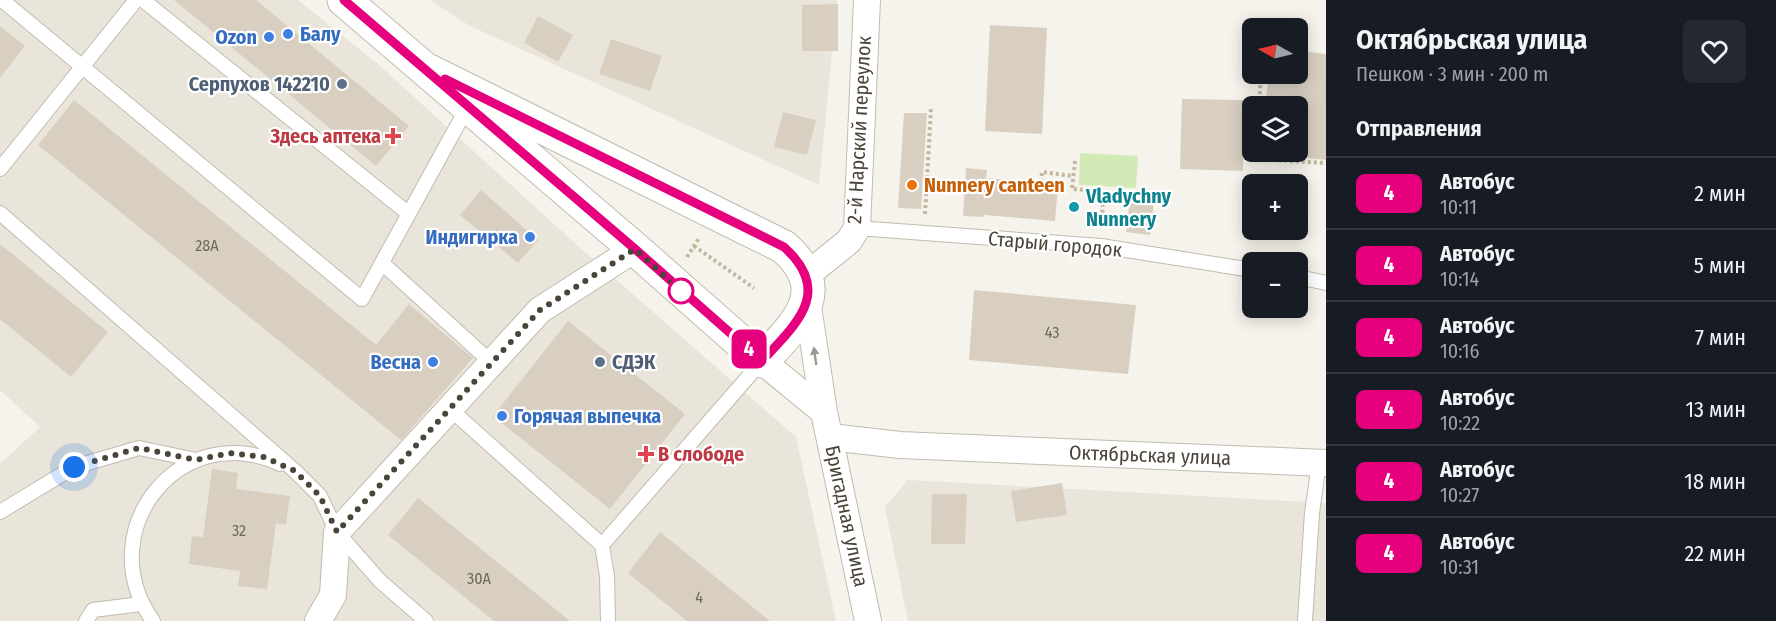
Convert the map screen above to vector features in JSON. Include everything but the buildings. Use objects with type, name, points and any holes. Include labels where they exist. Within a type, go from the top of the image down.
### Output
[{"type":"street","points":[[344,0],[824,412]]},
{"type":"street","name":"2-й Нарский переулок","points":[[807,287],[849,241],[857,228],[867,0]]},
{"type":"street","points":[[425,69],[784,247],[799,260],[807,287],[805,308],[796,323],[762,361]]},
{"type":"street","points":[[318,621],[333,595],[337,532],[540,310],[635,249]]},
{"type":"street","name":"Бригадная улица","points":[[807,287],[824,412],[868,621]]},
{"type":"street","name":"Октябрьская улица","points":[[830,437],[900,445],[1322,463]]},
{"type":"lane","points":[[2,0],[362,299],[468,106]]},
{"type":"lane","points":[[0,169],[136,0]]},
{"type":"lane","points":[[143,0],[409,214]]},
{"type":"lane","points":[[0,213],[295,471],[320,496],[337,532],[380,581],[426,621]]},
{"type":"lane","name":"Старый городок","points":[[857,228],[1101,246],[1242,268]]},
{"type":"lane","points":[[382,263],[492,363]]},
{"type":"lane","points":[[1308,279],[1326,283]]},
{"type":"lane","points":[[602,545],[762,361]]},
{"type":"lane","points":[[450,409],[602,545],[607,576],[608,621]]},
{"type":"lane","points":[[0,512],[74,467],[139,448],[196,460]]},
{"type":"lane","points":[[153,621],[141,604],[131,571],[132,536],[145,504],[167,478],[196,460],[230,453],[264,457],[295,471]]},
{"type":"lane","points":[[1305,621],[1312,513],[1322,463]]},
{"type":"lane","points":[[86,621],[93,610],[141,604]]},
{"type":"path","points":[[924,233],[931,110]]},
{"type":"path","points":[[1075,161],[1072,189],[1103,191],[1101,246]]},
{"type":"path","points":[[1308,162],[1326,163]]},
{"type":"path","points":[[1041,182],[1042,172],[1073,176]]},
{"type":"path","points":[[671,282],[716,212]]},
{"type":"path","points":[[694,246],[754,288]]},
{"type":"shaded area","points":[[0,0],[298,0],[379,65],[578,246],[796,437],[836,621],[0,621],[0,464],[40,427],[0,390]]},
{"type":"shaded area","points":[[430,0],[837,0],[819,185],[470,26]]},
{"type":"shaded area","points":[[908,480],[1326,503],[1326,621],[908,621],[885,507]]},
{"type":"green space","points":[[1080,153],[1138,156],[1136,188],[1079,185]]},
{"type":"bus line","name":"4","points":[[344,0],[762,361],[796,323],[807,300],[807,275],[799,260],[784,247],[445,79]]},
{"type":"place","name":"Балу","points":[[288,34]]},
{"type":"place","name":"Ozon","points":[[269,37]]},
{"type":"place","name":"Серпухов 142210","points":[[342,84]]},
{"type":"place","name":"Здесь аптека","points":[[393,136]]},
{"type":"place","name":"Nunnery canteen","points":[[912,185]]},
{"type":"place","name":"Vladychny Nunnery","points":[[1074,207]]},
{"type":"place","name":"Индигирка","points":[[530,237]]},
{"type":"place","name":"Весна","points":[[433,362]]},
{"type":"place","name":"СДЭК","points":[[600,362]]},
{"type":"place","name":"Горячая выпечка","points":[[502,416]]},
{"type":"place","name":"В слободе","points":[[646,454]]},
{"type":"route","points":[[74,467],[139,448],[196,460],[230,453],[264,457],[295,471],[320,496],[337,532],[540,310],[635,249],[686,296],[681,291]]}]
